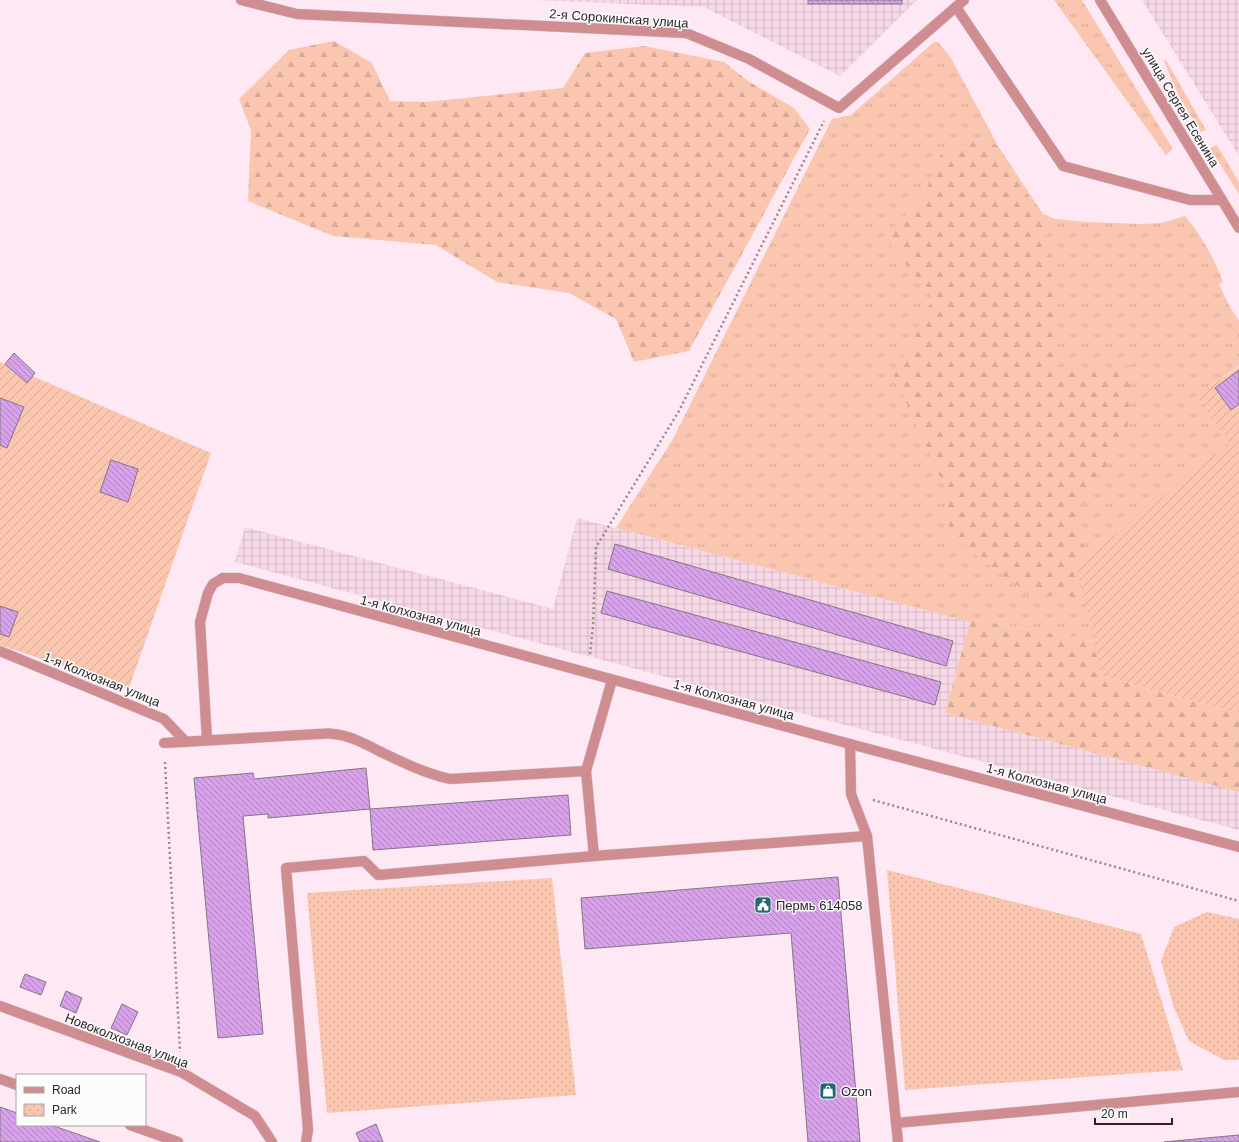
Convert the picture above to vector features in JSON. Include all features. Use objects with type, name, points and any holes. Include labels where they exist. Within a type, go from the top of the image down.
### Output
[{"type":"street","name":"2-я Сорокинская улица","points":[[241,0],[297,14],[686,33],[749,59],[839,108]]},
{"type":"street","points":[[839,108],[964,0]]},
{"type":"street","name":"улица Сергея Есенина","points":[[1100,0],[1239,228]]},
{"type":"street","points":[[956,7],[1063,166],[1190,200],[1222,200]]},
{"type":"street","name":"1-я Колхозная улица","points":[[208,740],[200,622],[208,593],[213,584],[222,578],[239,578],[612,680],[1239,847]]},
{"type":"street","name":"1-я Колхозная улица","points":[[0,651],[164,719],[186,742]]},
{"type":"street","points":[[594,856],[586,771],[612,680]]},
{"type":"street","points":[[164,743],[334,734],[360,742],[417,769],[450,779],[586,771]]},
{"type":"street","points":[[850,744],[851,794],[867,836],[898,1142]]},
{"type":"street","points":[[306,1142],[308,1130],[286,868],[364,861],[378,875],[594,856],[867,836]]},
{"type":"street","name":"Новоколхозная улица","points":[[0,1006],[181,1072],[255,1116],[272,1142]]},
{"type":"street","points":[[0,1079],[16,1085]]},
{"type":"street","points":[[896,1123],[1239,1092]]},
{"type":"street","points":[[133,1126],[178,1142]]},
{"type":"path","points":[[587,673],[593,626],[596,547],[679,411],[826,116],[839,108]]},
{"type":"path","points":[[164,743],[181,1072]]},
{"type":"path","points":[[851,794],[1239,901]]},
{"type":"shaded area","points":[[533,0],[917,0],[840,76],[704,7]]},
{"type":"shaded area","points":[[1142,0],[1239,0],[1239,156]]},
{"type":"shaded area","points":[[577,518],[970,622],[945,713],[1239,792],[1239,830],[235,562],[245,527],[553,609]]},
{"type":"green space","points":[[1054,0],[1082,0],[1173,149],[1166,155]]},
{"type":"green space","points":[[334,41],[372,63],[390,101],[426,102],[563,88],[585,53],[644,46],[724,62],[748,81],[794,108],[810,129],[689,351],[634,362],[616,319],[569,293],[497,282],[436,245],[333,236],[248,201],[251,130],[239,99],[289,50]]},
{"type":"green space","points":[[934,42],[938,42],[951,58],[998,146],[1043,214],[1055,219],[1086,222],[1142,224],[1161,223],[1185,216],[1202,239],[1212,256],[1223,282],[1219,284],[1230,307],[1239,321],[1239,366],[1201,392],[1239,444],[1098,642],[972,619],[970,622],[616,528],[673,439],[832,119],[851,115]]},
{"type":"green space","points":[[1166,60],[1206,130],[1201,132],[1179,96],[1164,61]]},
{"type":"green space","points":[[982,139],[998,146],[1045,224],[1054,304],[1058,367],[1086,369],[1132,366],[1127,432],[1069,525],[1098,565],[1120,601],[1028,593],[950,536],[946,490],[894,376],[933,298],[885,238],[925,192],[942,152]]},
{"type":"green space","points":[[1217,145],[1239,182],[1239,194],[1210,148]]},
{"type":"green space","points":[[0,362],[211,453],[129,688],[0,645]]},
{"type":"green space","points":[[1239,367],[1239,714],[1102,676],[1076,566],[1230,443],[1196,395]]},
{"type":"green space","points":[[972,619],[1098,642],[1102,676],[1239,714],[1239,792],[945,713]]},
{"type":"green space","points":[[887,870],[1141,934],[1183,1070],[905,1090]]},
{"type":"green space","points":[[552,878],[576,1095],[327,1113],[307,893]]},
{"type":"green space","points":[[1207,912],[1239,919],[1239,1060],[1224,1060],[1189,1041],[1174,1008],[1161,961],[1174,927]]},
{"type":"building","points":[[808,0],[902,0],[902,4],[808,4]]},
{"type":"building","points":[[14,353],[35,373],[27,383],[5,364]]},
{"type":"building","points":[[1239,370],[1239,404],[1231,410],[1215,388]]},
{"type":"building","points":[[0,398],[24,407],[7,448],[0,445]]},
{"type":"building","points":[[111,460],[138,469],[128,502],[100,492]]},
{"type":"building","points":[[615,544],[953,641],[946,666],[608,569]]},
{"type":"building","points":[[607,591],[941,682],[935,705],[601,613]]},
{"type":"building","points":[[0,606],[18,612],[9,637],[0,634]]},
{"type":"building","points":[[366,768],[370,809],[268,818],[268,814],[243,816],[263,1034],[218,1038],[194,778],[253,773],[254,779]]},
{"type":"building","points":[[568,795],[571,835],[373,850],[370,809]]},
{"type":"building","points":[[838,877],[860,1142],[808,1142],[791,933],[585,949],[581,898]]},
{"type":"building","points":[[25,974],[46,982],[41,995],[20,987]]},
{"type":"building","points":[[66,991],[82,998],[76,1013],[60,1006]]},
{"type":"building","points":[[122,1004],[138,1012],[127,1035],[111,1028]]},
{"type":"building","points":[[0,1107],[16,1113],[16,1126],[54,1126],[100,1142],[0,1142]]},
{"type":"building","points":[[376,1124],[383,1142],[360,1142],[356,1133]]},
{"type":"building","points":[[1239,1135],[1239,1142],[1164,1142]]},
{"type":"place","name":"Пермь 614058","points":[[763,905]]},
{"type":"place","name":"Ozon","points":[[828,1091]]}]
